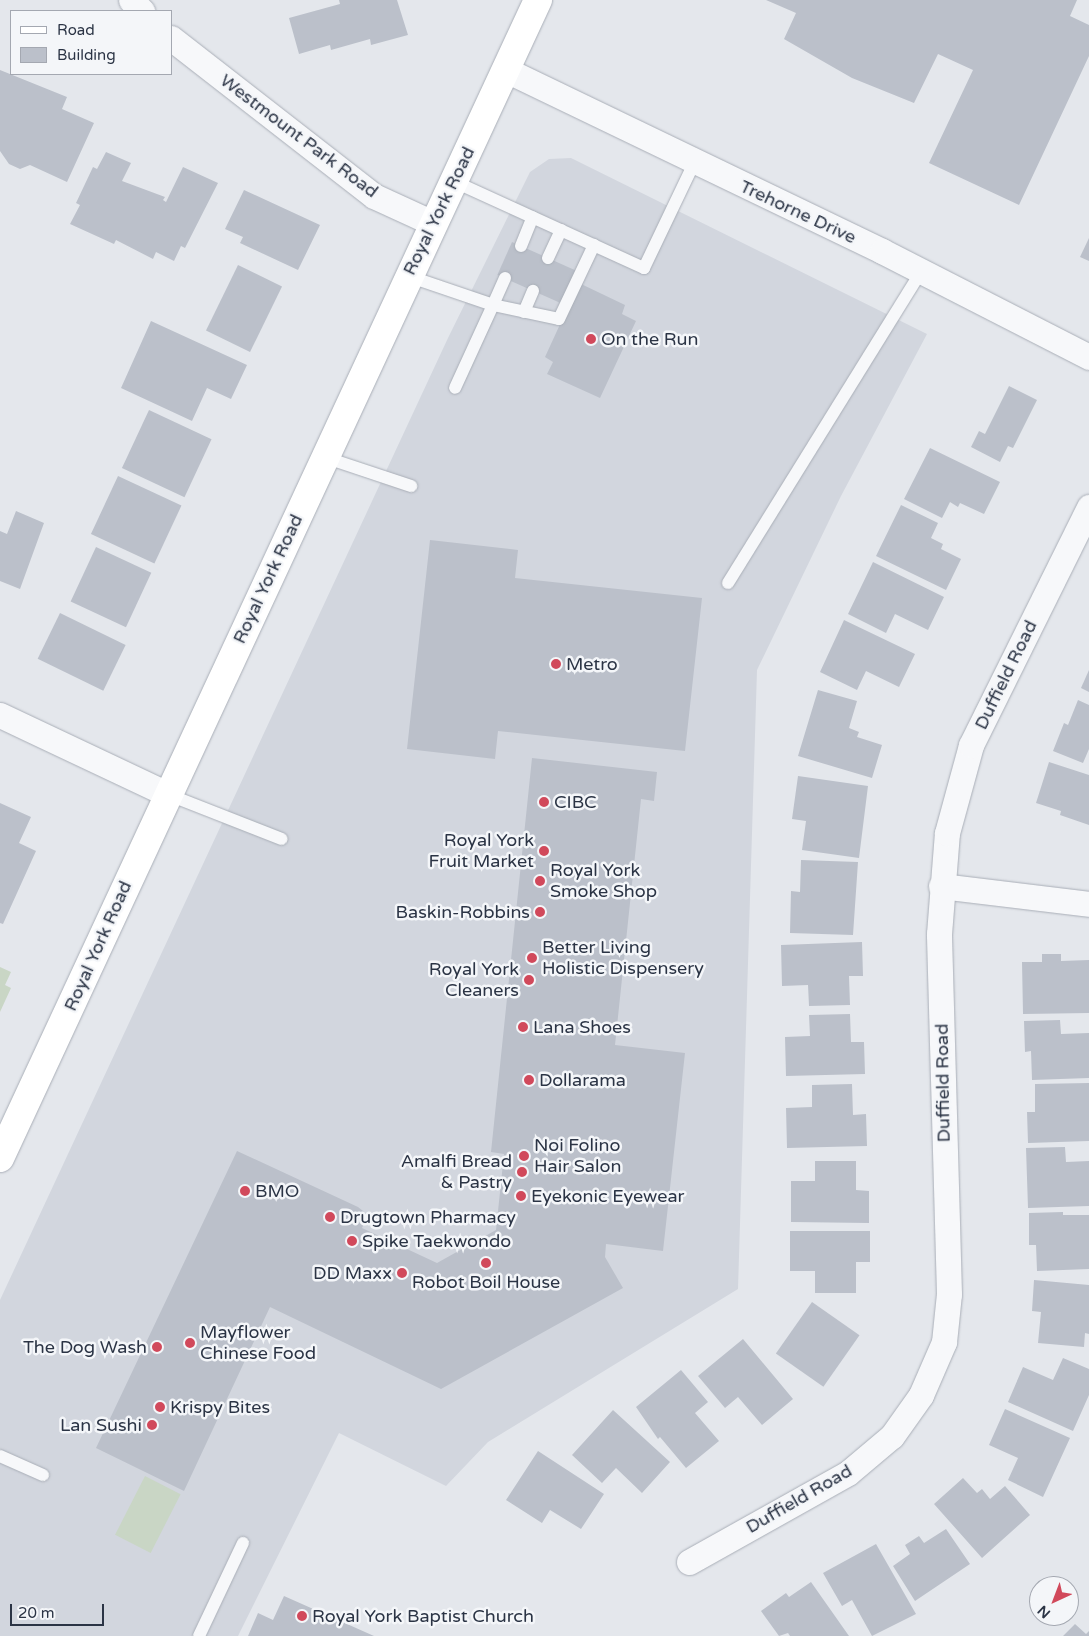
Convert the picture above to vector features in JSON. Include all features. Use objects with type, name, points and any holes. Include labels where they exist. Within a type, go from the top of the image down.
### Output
[{"type":"main road","name":"Royal York Road","points":[[0,1158],[167,794],[538,0]]},
{"type":"street","points":[[130,0],[141,10]]},
{"type":"street","name":"Westmount Park Road","points":[[172,39],[374,196],[433,223]]},
{"type":"street","name":"Trehorne Drive","points":[[506,70],[921,272],[1089,357]]},
{"type":"street","name":"Duffield Road","points":[[689,1562],[848,1473],[892,1436],[921,1395],[944,1342],[949,1294],[941,886],[947,832],[971,745],[1089,507]]},
{"type":"street","points":[[0,715],[167,794]]},
{"type":"street","points":[[941,886],[1089,904]]},
{"type":"lane","points":[[453,181],[644,268],[694,163]]},
{"type":"lane","points":[[521,246],[533,217]]},
{"type":"lane","points":[[548,258],[561,230]]},
{"type":"lane","points":[[408,276],[494,305],[559,319],[594,245]]},
{"type":"lane","points":[[728,584],[921,272]]},
{"type":"lane","points":[[455,388],[505,278]]},
{"type":"lane","points":[[524,312],[533,291]]},
{"type":"lane","points":[[324,457],[411,486]]},
{"type":"lane","points":[[167,794],[282,840]]},
{"type":"lane","points":[[0,1456],[43,1475]]},
{"type":"lane","points":[[199,1636],[243,1543]]},
{"type":"shaded area","points":[[571,158],[927,334],[841,496],[757,670],[738,1289],[488,1442],[446,1486],[339,1433],[238,1636],[0,1636],[0,1300],[448,338],[530,172],[549,159]]},
{"type":"green space","points":[[0,967],[11,972],[5,985],[11,988],[0,1012]]},
{"type":"green space","points":[[145,1476],[181,1494],[151,1553],[115,1535]]},
{"type":"building","points":[[339,0],[397,0],[408,35],[371,45],[370,39],[331,50],[330,45],[299,54],[289,18],[340,4]]},
{"type":"building","points":[[766,0],[1077,0],[1070,16],[1089,25],[1089,56],[1019,205],[929,163],[973,70],[938,54],[914,103],[852,78],[784,39],[796,13]]},
{"type":"building","points":[[0,70],[67,97],[62,109],[94,123],[67,182],[30,165],[20,169],[9,164],[0,151]]},
{"type":"building","points":[[106,152],[131,163],[122,181],[165,197],[163,200],[166,202],[183,167],[218,183],[185,248],[181,246],[174,261],[156,252],[153,259],[116,240],[114,244],[70,224],[80,205],[76,203],[93,167],[97,169]]},
{"type":"building","points":[[244,190],[320,225],[298,270],[240,243],[243,237],[225,229]]},
{"type":"building","points":[[1089,238],[1089,261],[1080,257]]},
{"type":"building","points":[[512,242],[577,271],[562,304],[497,275]]},
{"type":"building","points":[[238,265],[282,286],[250,352],[206,331]]},
{"type":"building","name":"On the Run","points":[[579,283],[625,305],[622,314],[636,321],[600,398],[547,374],[553,362],[545,357]]},
{"type":"building","points":[[151,321],[247,365],[231,399],[207,388],[192,421],[121,388]]},
{"type":"building","points":[[1009,386],[1037,400],[1013,448],[1008,446],[1000,462],[971,447],[979,431],[985,434]]},
{"type":"building","points":[[149,410],[212,439],[184,497],[122,468]]},
{"type":"building","points":[[930,448],[1000,482],[984,514],[960,503],[958,507],[950,502],[942,518],[904,499]]},
{"type":"building","points":[[118,476],[181,506],[154,564],[91,534]]},
{"type":"building","points":[[901,505],[938,523],[931,538],[943,544],[941,549],[961,559],[946,590],[876,556]]},
{"type":"building","points":[[16,511],[44,523],[20,589],[0,581],[0,531],[7,534]]},
{"type":"building","name":"Metro","points":[[430,540],[518,550],[515,578],[702,598],[685,751],[498,731],[495,759],[407,749]]},
{"type":"building","points":[[96,547],[151,573],[126,627],[71,601]]},
{"type":"building","points":[[873,562],[944,597],[928,630],[895,614],[886,633],[848,614]]},
{"type":"building","points":[[60,613],[126,645],[103,691],[38,659]]},
{"type":"building","points":[[844,620],[915,654],[899,687],[866,671],[857,690],[820,672]]},
{"type":"building","points":[[1089,670],[1089,692],[1081,688]]},
{"type":"building","points":[[818,690],[857,701],[849,728],[859,732],[857,737],[882,745],[872,778],[798,756]]},
{"type":"building","points":[[1078,700],[1089,705],[1089,749],[1083,763],[1053,751],[1064,723],[1068,725]]},
{"type":"building","points":[[532,758],[657,772],[654,801],[641,799],[615,1045],[685,1053],[663,1251],[606,1244],[605,1257],[623,1288],[441,1389],[270,1307],[184,1491],[96,1448],[237,1151],[358,1207],[368,1215],[362,1228],[437,1263],[496,1230],[504,1154],[491,1152]]},
{"type":"building","points":[[1049,762],[1089,775],[1089,825],[1060,815],[1061,811],[1036,803]]},
{"type":"building","points":[[798,776],[868,786],[859,858],[802,850],[806,821],[792,819]]},
{"type":"building","points":[[0,803],[31,817],[19,843],[36,851],[3,924],[0,923]]},
{"type":"building","points":[[801,860],[858,862],[853,935],[790,933],[791,891],[800,892]]},
{"type":"building","points":[[862,942],[863,976],[849,976],[850,1005],[809,1006],[808,985],[782,986],[781,945]]},
{"type":"building","points":[[1042,954],[1061,954],[1061,961],[1089,960],[1089,1013],[1023,1014],[1022,962],[1042,962]]},
{"type":"building","points":[[850,1014],[851,1042],[864,1042],[865,1074],[786,1076],[785,1037],[810,1036],[809,1015]]},
{"type":"building","points":[[1060,1020],[1061,1034],[1089,1033],[1089,1078],[1032,1080],[1031,1051],[1025,1052],[1024,1021]]},
{"type":"building","points":[[1089,1083],[1089,1141],[1028,1143],[1027,1112],[1035,1112],[1035,1084]]},
{"type":"building","points":[[852,1084],[853,1115],[866,1114],[867,1146],[787,1148],[786,1108],[812,1107],[812,1085]]},
{"type":"building","points":[[1065,1147],[1066,1162],[1089,1161],[1089,1206],[1028,1208],[1026,1148]]},
{"type":"building","points":[[815,1161],[856,1161],[856,1190],[869,1191],[869,1223],[791,1222],[791,1181],[815,1181]]},
{"type":"building","points":[[1063,1212],[1063,1215],[1089,1215],[1089,1269],[1037,1271],[1036,1245],[1029,1245],[1029,1213]]},
{"type":"building","points":[[790,1231],[870,1231],[870,1262],[856,1262],[856,1293],[815,1293],[815,1271],[790,1271]]},
{"type":"building","points":[[1034,1280],[1089,1285],[1089,1334],[1085,1333],[1084,1347],[1038,1343],[1041,1312],[1032,1311]]},
{"type":"building","points":[[812,1302],[860,1335],[823,1387],[776,1354]]},
{"type":"building","points":[[743,1339],[793,1399],[762,1425],[738,1397],[725,1408],[698,1376]]},
{"type":"building","points":[[1063,1358],[1089,1369],[1089,1395],[1073,1431],[1008,1402],[1023,1367],[1053,1380]]},
{"type":"building","points":[[681,1370],[708,1402],[695,1413],[719,1441],[686,1468],[660,1437],[658,1439],[636,1407]]},
{"type":"building","points":[[1005,1409],[1070,1438],[1043,1497],[1008,1480],[1018,1458],[989,1445]]},
{"type":"building","points":[[613,1410],[670,1462],[642,1493],[616,1468],[602,1483],[572,1455]]},
{"type":"building","points":[[538,1451],[604,1494],[581,1529],[550,1510],[542,1523],[506,1500]]},
{"type":"building","points":[[963,1478],[977,1493],[982,1489],[990,1499],[1005,1486],[1030,1515],[982,1558],[934,1504]]},
{"type":"building","points":[[946,1529],[970,1564],[915,1601],[893,1566],[910,1554],[905,1545],[919,1536],[924,1543]]},
{"type":"building","points":[[876,1544],[916,1614],[872,1636],[852,1600],[842,1606],[823,1573]]},
{"type":"building","points":[[811,1582],[849,1636],[790,1636],[788,1633],[779,1636],[761,1611],[786,1593],[789,1597]]},
{"type":"building","name":"Royal York Baptist Church","points":[[284,1596],[374,1636],[248,1636],[258,1613],[273,1620]]},
{"type":"building","points":[[1073,1626],[1077,1626],[1086,1634],[1089,1631],[1089,1636],[1063,1636]]},
{"type":"place","name":"On the Run","points":[[591,339]]},
{"type":"place","name":"Metro","points":[[556,664]]},
{"type":"place","name":"CIBC","points":[[544,802]]},
{"type":"place","name":"Royal York Fruit Market","points":[[544,851]]},
{"type":"place","name":"Royal York Smoke Shop","points":[[540,881]]},
{"type":"place","name":"Baskin-Robbins","points":[[540,912]]},
{"type":"place","name":"Better Living Holistic Dispensery","points":[[532,958]]},
{"type":"place","name":"Royal York Cleaners","points":[[529,980]]},
{"type":"place","name":"Lana Shoes","points":[[523,1027]]},
{"type":"place","name":"Dollarama","points":[[529,1080]]},
{"type":"place","name":"Noi Folino Hair Salon","points":[[524,1156]]},
{"type":"place","name":"Amalfi Bread & Pastry","points":[[522,1172]]},
{"type":"place","name":"BMO","points":[[245,1191]]},
{"type":"place","name":"Eyekonic Eyewear","points":[[521,1196]]},
{"type":"place","name":"Drugtown Pharmacy","points":[[330,1217]]},
{"type":"place","name":"Spike Taekwondo","points":[[352,1241]]},
{"type":"place","name":"Robot Boil House","points":[[486,1263]]},
{"type":"place","name":"DD Maxx","points":[[402,1273]]},
{"type":"place","name":"Mayflower Chinese Food","points":[[190,1343]]},
{"type":"place","name":"The Dog Wash","points":[[157,1347]]},
{"type":"place","name":"Krispy Bites","points":[[160,1407]]},
{"type":"place","name":"Lan Sushi","points":[[152,1425]]},
{"type":"place","name":"Royal York Baptist Church","points":[[302,1616]]}]
